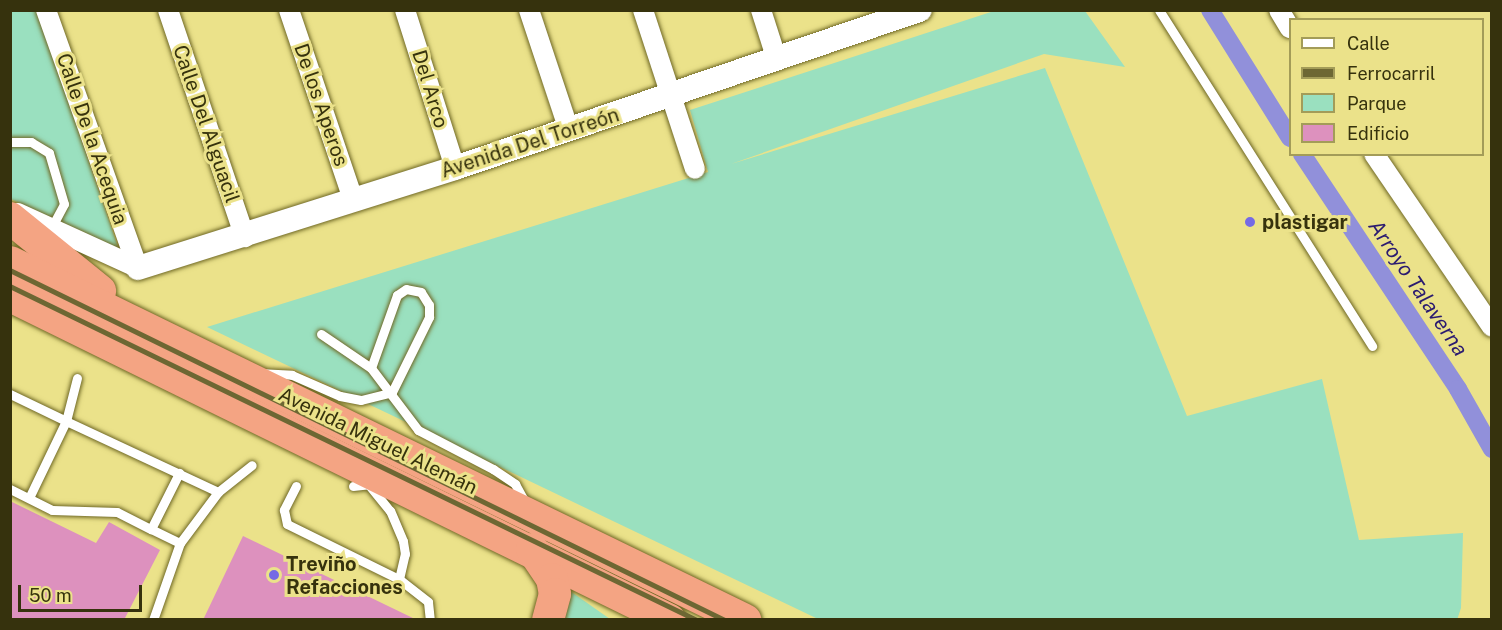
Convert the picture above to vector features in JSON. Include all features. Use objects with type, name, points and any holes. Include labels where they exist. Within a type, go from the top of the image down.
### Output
[{"type":"highway","points":[[10,219],[140,324]]},
{"type":"highway","name":"Avenida Miguel Alemán","points":[[10,262],[745,620]]},
{"type":"highway","name":"Avenida Miguel Alemán","points":[[10,296],[367,482],[532,548],[670,620]]},
{"type":"highway","points":[[532,548],[552,579],[555,594],[548,620]]},
{"type":"highway","points":[[615,591],[627,620]]},
{"type":"street","name":"Calle De la Acequia","points":[[46,10],[138,268]]},
{"type":"street","name":"Calle Del Alguacil","points":[[168,10],[245,237]]},
{"type":"street","name":"De los Aperos","points":[[289,10],[353,199]]},
{"type":"street","name":"Del Arco","points":[[405,10],[455,168]]},
{"type":"street","points":[[529,10],[568,130]]},
{"type":"street","points":[[643,10],[695,169]]},
{"type":"street","points":[[761,10],[777,60]]},
{"type":"street","name":"Avenida Del Torreón","points":[[138,268],[245,237],[353,199],[455,168],[672,96],[777,60],[883,16],[920,10]]},
{"type":"street","points":[[1279,10],[1289,26]]},
{"type":"street","points":[[1375,156],[1491,327]]},
{"type":"street","points":[[10,210],[52,227],[120,263],[138,268]]},
{"type":"lane","points":[[1159,10],[1372,345]]},
{"type":"lane","points":[[10,142],[31,142],[49,153],[64,204],[52,227]]},
{"type":"lane","points":[[244,376],[270,371],[292,375],[340,396],[361,400],[392,392],[429,317],[429,305],[421,292],[406,289],[398,295],[371,368]]},
{"type":"lane","points":[[321,334],[371,368],[392,392],[418,430],[515,484],[533,517]]},
{"type":"lane","points":[[29,498],[66,421],[77,378]]},
{"type":"lane","points":[[10,394],[218,492]]},
{"type":"lane","points":[[153,620],[180,543],[218,492],[252,465]]},
{"type":"lane","points":[[151,529],[179,474]]},
{"type":"lane","points":[[367,482],[390,511],[403,541],[404,565],[399,579]]},
{"type":"lane","points":[[296,486],[284,510],[287,524],[399,579],[428,602],[430,620]]},
{"type":"lane","points":[[10,489],[58,511],[117,512],[180,543]]},
{"type":"green space","points":[[10,11],[37,11],[120,253],[11,199]]},
{"type":"green space","points":[[994,11],[1085,11],[1125,67],[1044,54],[731,164],[1045,68],[1187,416],[1322,379],[1359,540],[1463,533],[1461,608],[1457,620],[818,619],[207,327],[708,172],[690,110]]},
{"type":"green space","points":[[563,586],[610,619],[562,620]]},
{"type":"building","points":[[10,501],[96,543],[109,522],[160,550],[124,620],[10,620]]},
{"type":"building","name":"Treviño Refacciones","points":[[243,536],[417,620],[203,620]]},
{"type":"waterway","name":"Arroyo Talaverna","points":[[1210,10],[1289,136]]},
{"type":"waterway","name":"Arroyo Talaverna","points":[[1303,156],[1458,389],[1492,449]]},
{"type":"railway","points":[[10,270],[725,620]]},
{"type":"railway","points":[[10,286],[697,620]]},
{"type":"place","name":"plastigar","points":[[1250,222]]},
{"type":"place","name":"Treviño Refacciones","points":[[274,575]]}]
